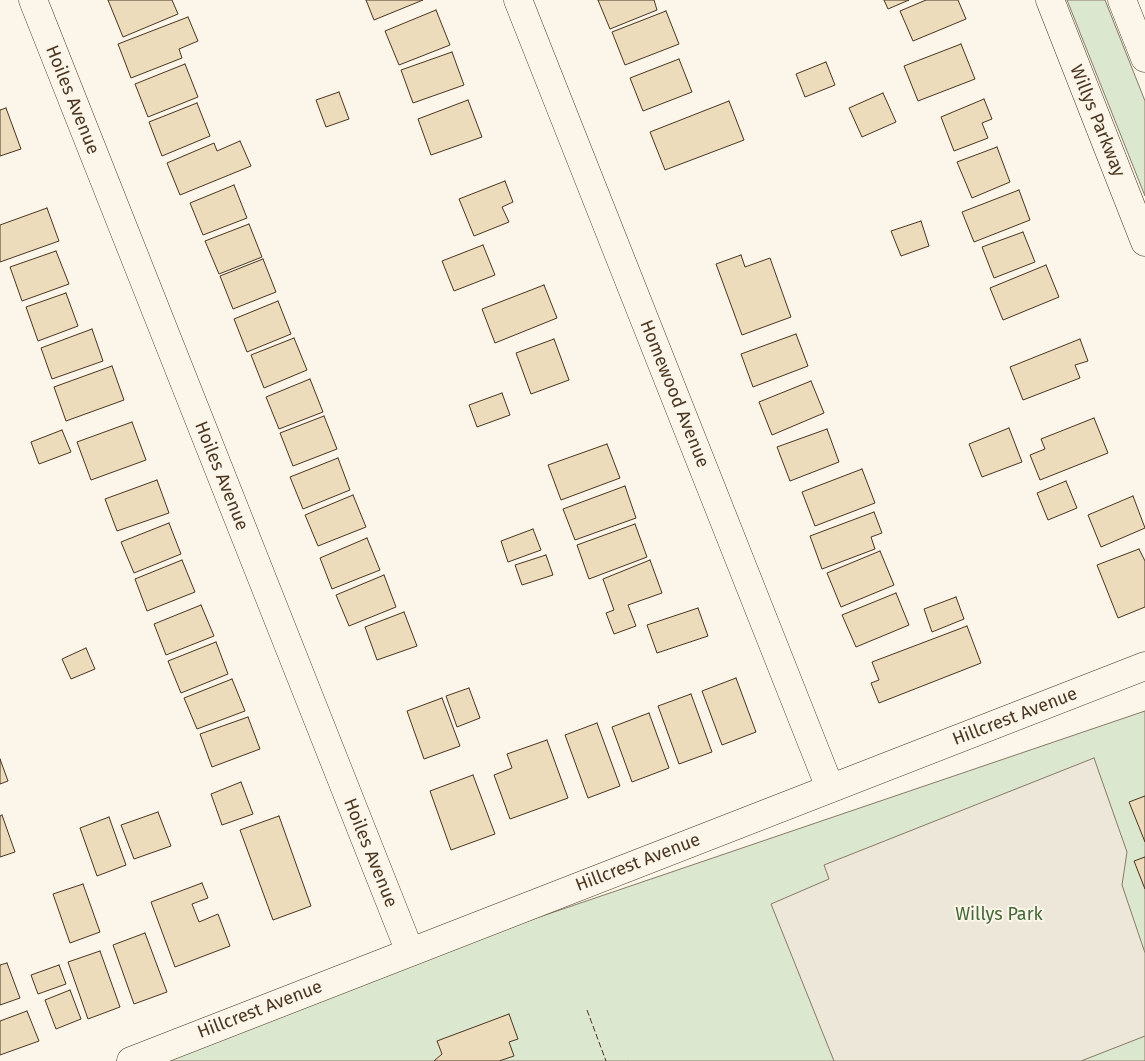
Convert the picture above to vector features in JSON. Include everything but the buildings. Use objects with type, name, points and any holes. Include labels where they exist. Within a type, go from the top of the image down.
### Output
[{"type":"street","name":"Hoiles Avenue","points":[[32,0],[410,952]]},
{"type":"street","name":"Homewood Avenue","points":[[518,0],[830,788]]},
{"type":"street","name":"Willys Parkway","points":[[1050,0],[1145,242]]},
{"type":"street","points":[[1122,0],[1145,58]]},
{"type":"street","name":"Hillcrest Avenue","points":[[131,1061],[1145,666]]},
{"type":"green space","points":[[1067,0],[1105,0],[1145,101],[1145,196]]},
{"type":"green space","name":"Willys Park","points":[[1145,711],[1145,1061],[116,1061]]},
{"type":"shaded area","points":[[1094,758],[1127,852],[1122,885],[1145,953],[1145,1036],[1081,1061],[834,1061],[771,904],[829,879],[824,865]]},
{"type":"fence","points":[[587,1010],[606,1061]]}]
